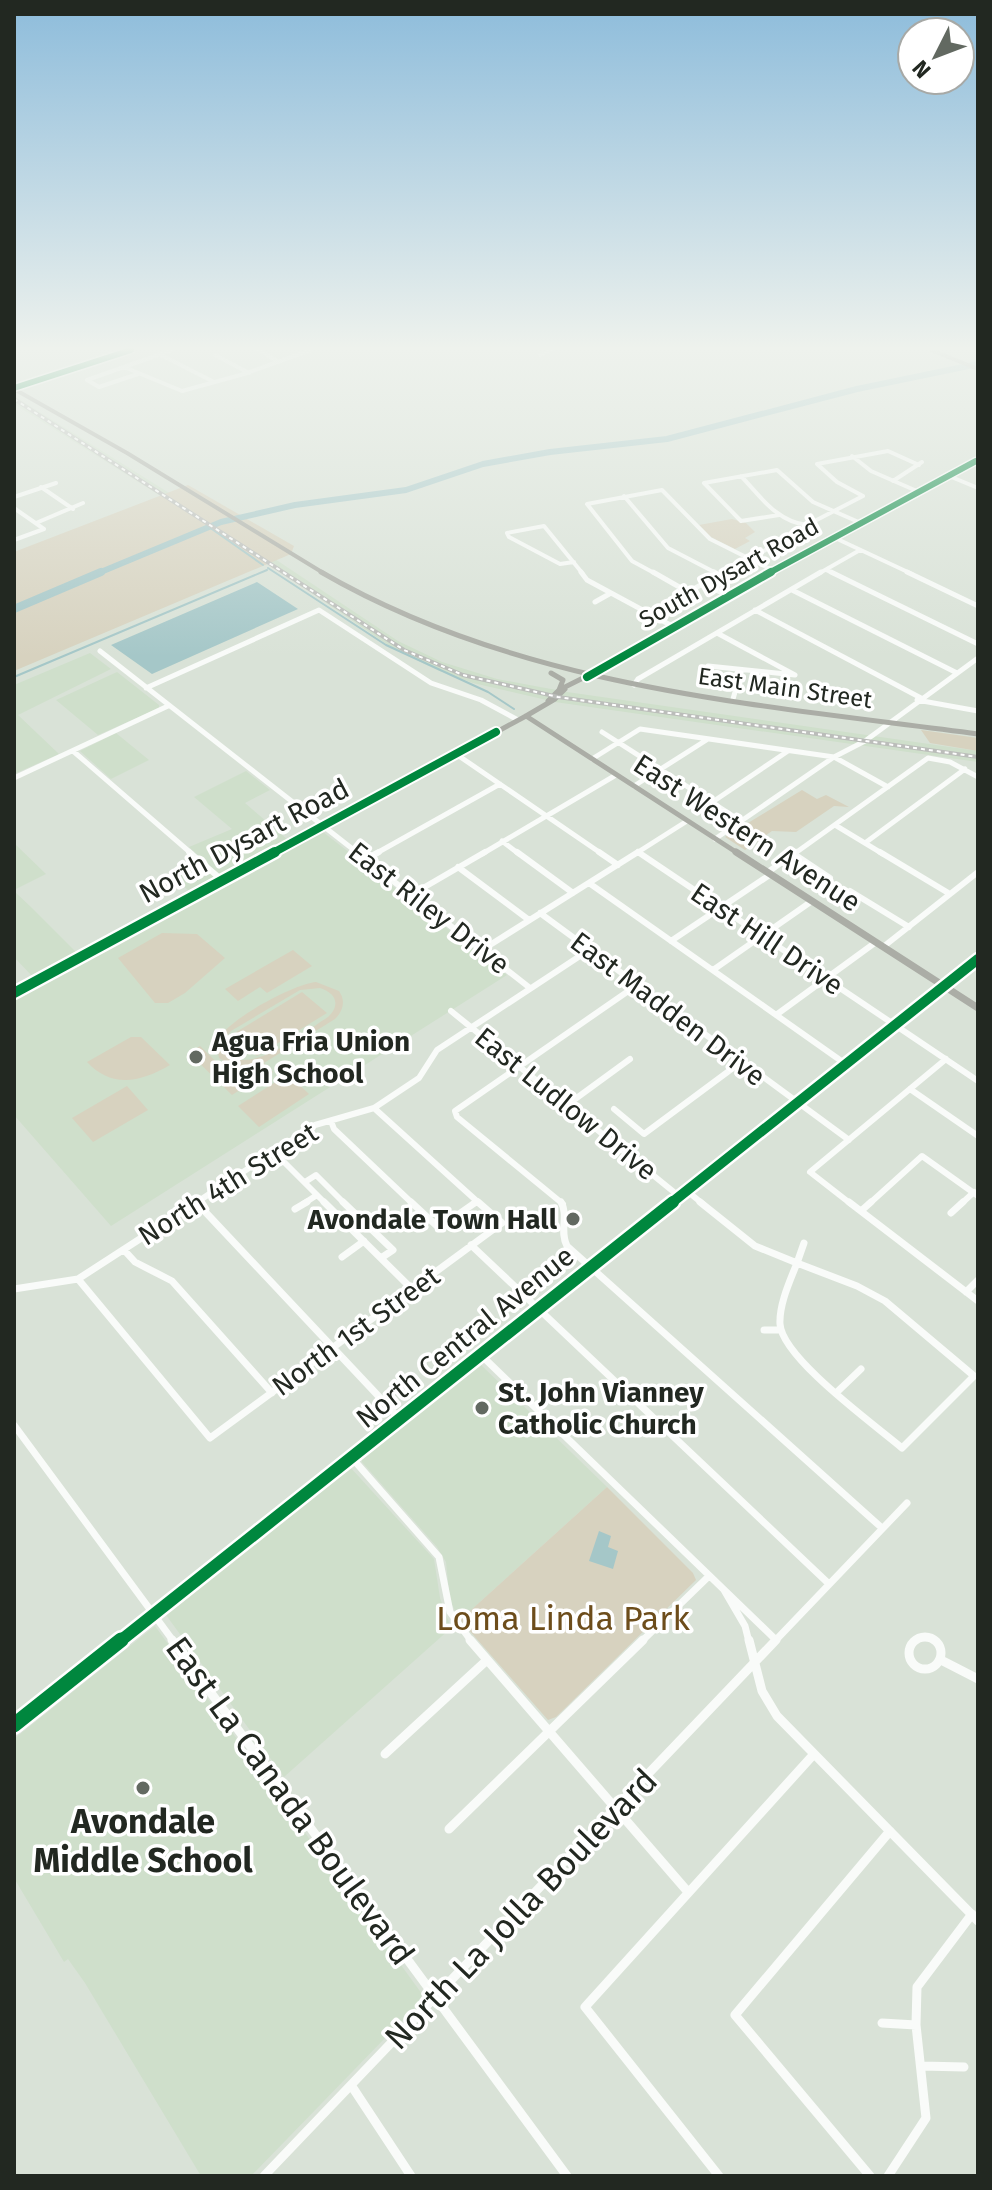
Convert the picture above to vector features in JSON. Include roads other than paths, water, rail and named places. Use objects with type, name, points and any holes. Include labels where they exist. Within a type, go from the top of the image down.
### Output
[{"type":"main road","points":[[123,452],[388,609],[453,637],[560,676],[564,683],[562,690]]},
{"type":"main road","name":"East Main Street","points":[[527,662],[634,685],[978,734]]},
{"type":"main road","name":"South Dysart Road","points":[[518,720],[587,677]]},
{"type":"main road","name":"East Western Avenue","points":[[526,716],[978,1008]]},
{"type":"main road","name":"North Dysart Road","points":[[14,993],[518,720]]},
{"type":"street","points":[[741,476],[779,515],[802,526],[863,496],[837,482],[817,464],[881,452]]},
{"type":"street","points":[[893,452],[920,463],[893,481]]},
{"type":"street","points":[[852,456],[868,470],[920,492]]},
{"type":"street","name":"South Dysart Road","points":[[587,677],[833,537],[977,462]]},
{"type":"street","points":[[779,515],[742,521],[704,483],[777,470],[813,502],[863,524]]},
{"type":"street","points":[[949,476],[978,488]]},
{"type":"street","points":[[14,497],[56,483]]},
{"type":"street","points":[[41,487],[73,509]]},
{"type":"street","points":[[624,496],[668,548],[719,575],[688,592],[632,561],[587,504],[624,496],[662,490],[710,539],[774,571]]},
{"type":"street","points":[[36,523],[83,503]]},
{"type":"street","points":[[14,508],[44,529],[14,540]]},
{"type":"street","points":[[574,562],[560,564],[507,533],[544,526],[574,562],[587,580],[674,627]]},
{"type":"street","points":[[833,537],[978,606]]},
{"type":"street","points":[[750,559],[769,548],[771,543]]},
{"type":"street","points":[[634,685],[636,680],[860,550]]},
{"type":"street","points":[[826,570],[978,644]]},
{"type":"street","points":[[703,584],[729,596]]},
{"type":"street","points":[[792,590],[957,673]]},
{"type":"street","points":[[595,602],[611,593]]},
{"type":"street","points":[[146,688],[319,610],[431,683],[487,702],[518,720]]},
{"type":"street","points":[[755,610],[919,699],[978,711]]},
{"type":"street","points":[[708,666],[795,675],[717,633]]},
{"type":"street","name":"East Riley Drive","points":[[100,651],[530,988]]},
{"type":"street","points":[[715,839],[834,757],[865,741],[888,721],[978,658]]},
{"type":"street","points":[[733,699],[741,671]]},
{"type":"street","points":[[14,778],[168,706]]},
{"type":"street","points":[[592,759],[640,729],[834,757],[888,787]]},
{"type":"street","points":[[602,732],[741,821]]},
{"type":"street","points":[[634,786],[709,739]]},
{"type":"street","points":[[73,751],[222,880]]},
{"type":"street","points":[[711,803],[790,751]]},
{"type":"street","points":[[456,754],[618,865]]},
{"type":"street","points":[[671,941],[928,758],[965,769],[978,777]]},
{"type":"street","points":[[865,843],[965,769]]},
{"type":"street","points":[[411,895],[616,775]]},
{"type":"street","points":[[366,859],[500,784]]},
{"type":"street","points":[[482,950],[687,821]]},
{"type":"street","points":[[835,825],[950,894]]},
{"type":"street","points":[[502,841],[573,893]]},
{"type":"street","name":"East Hill Drive","points":[[638,852],[978,1081]]},
{"type":"street","points":[[794,854],[830,878]]},
{"type":"street","points":[[458,867],[529,920]]},
{"type":"street","points":[[883,947],[978,872]]},
{"type":"street","points":[[589,883],[847,1065]]},
{"type":"street","points":[[850,891],[909,927]]},
{"type":"street","points":[[713,970],[812,901]]},
{"type":"street","name":"East Madden Drive","points":[[540,913],[849,1140]]},
{"type":"street","points":[[776,1015],[876,942]]},
{"type":"street","name":"North 4th Street","points":[[14,1289],[78,1279],[315,1125],[374,1108],[419,1078],[437,1050],[589,950]]},
{"type":"street","name":"North Central Avenue","points":[[14,1725],[978,959]]},
{"type":"street","points":[[637,985],[455,1111],[457,1117],[506,1160],[563,1203],[567,1212],[562,1240],[590,1268],[882,1528]]},
{"type":"street","name":"East Ludlow Drive","points":[[451,1011],[680,1197]]},
{"type":"street","points":[[567,1105],[630,1059]]},
{"type":"street","points":[[946,1059],[810,1172],[978,1301]]},
{"type":"street","points":[[614,1109],[644,1134],[741,1062]]},
{"type":"street","points":[[910,1089],[978,1136]]},
{"type":"street","points":[[331,1121],[334,1129],[439,1228],[477,1201],[374,1108]]},
{"type":"street","points":[[274,1152],[412,1289]]},
{"type":"street","points":[[861,1211],[922,1156],[976,1194],[951,1213]]},
{"type":"street","points":[[305,1182],[316,1175],[393,1250],[381,1258]]},
{"type":"street","points":[[687,1191],[752,1244],[797,1263],[852,1284],[884,1301],[974,1376],[902,1448],[792,1352],[780,1330],[780,1320],[797,1263],[804,1243]]},
{"type":"street","points":[[295,1209],[317,1195]]},
{"type":"street","name":"North 1st Street","points":[[78,1279],[210,1438],[502,1223],[477,1201]]},
{"type":"street","points":[[196,1202],[400,1419]]},
{"type":"street","points":[[342,1257],[364,1241]]},
{"type":"street","points":[[471,1245],[828,1583]]},
{"type":"street","points":[[124,1250],[135,1262],[172,1281],[272,1393]]},
{"type":"street","points":[[966,1292],[978,1280]]},
{"type":"street","points":[[764,1330],[780,1330]]},
{"type":"street","points":[[481,1355],[775,1639]]},
{"type":"street","points":[[837,1392],[861,1369]]},
{"type":"street","name":"East La Canada Boulevard","points":[[14,1425],[567,2176]]},
{"type":"street","points":[[352,1458],[439,1557],[449,1613],[688,1892]]},
{"type":"street","name":"North La Jolla Boulevard","points":[[264,2176],[756,1665],[775,1639],[907,1503]]},
{"type":"street","points":[[449,1829],[709,1576]]},
{"type":"street","points":[[724,1590],[745,1626],[762,1691],[773,1710],[975,1918],[917,1987],[916,2025],[926,2118],[888,2176]]},
{"type":"street","points":[[917,1637],[928,1638],[940,1650],[941,1660],[936,1668],[922,1669],[910,1658],[910,1643],[917,1637]]},
{"type":"street","points":[[385,1754],[487,1660]]},
{"type":"street","points":[[941,1660],[978,1679]]},
{"type":"street","points":[[719,2176],[585,2007],[814,1754]]},
{"type":"street","points":[[870,2176],[735,2015],[890,1831]]},
{"type":"street","points":[[882,2023],[916,2025]]},
{"type":"street","points":[[922,2066],[964,2067]]},
{"type":"street","points":[[351,2085],[411,2176]]},
{"type":"water","points":[[257,582],[298,609],[152,674],[111,645]]},
{"type":"water","points":[[599,1531],[611,1536],[608,1547],[618,1551],[613,1569],[589,1561]]},
{"type":"waterway","points":[[96,574],[221,522],[295,505],[406,490],[483,464],[549,452]]},
{"type":"waterway","points":[[209,527],[263,565]]},
{"type":"waterway","points":[[268,568],[386,645],[488,692],[514,709]]},
{"type":"waterway","points":[[14,677],[267,570]]},
{"type":"waterway","points":[[14,609],[101,572]]},
{"type":"railway","points":[[97,452],[404,650],[463,675],[558,697],[978,757]]},
{"type":"place","name":"Agua Fria Union High School","points":[[196,1057]]},
{"type":"place","name":"Avondale Town Hall","points":[[573,1219]]},
{"type":"place","name":"St. John Vianney Catholic Church","points":[[482,1408]]},
{"type":"place","name":"Avondale Middle School","points":[[143,1788]]},
{"type":"park label","name":"Loma Linda Park","points":[[563,1618]]}]
